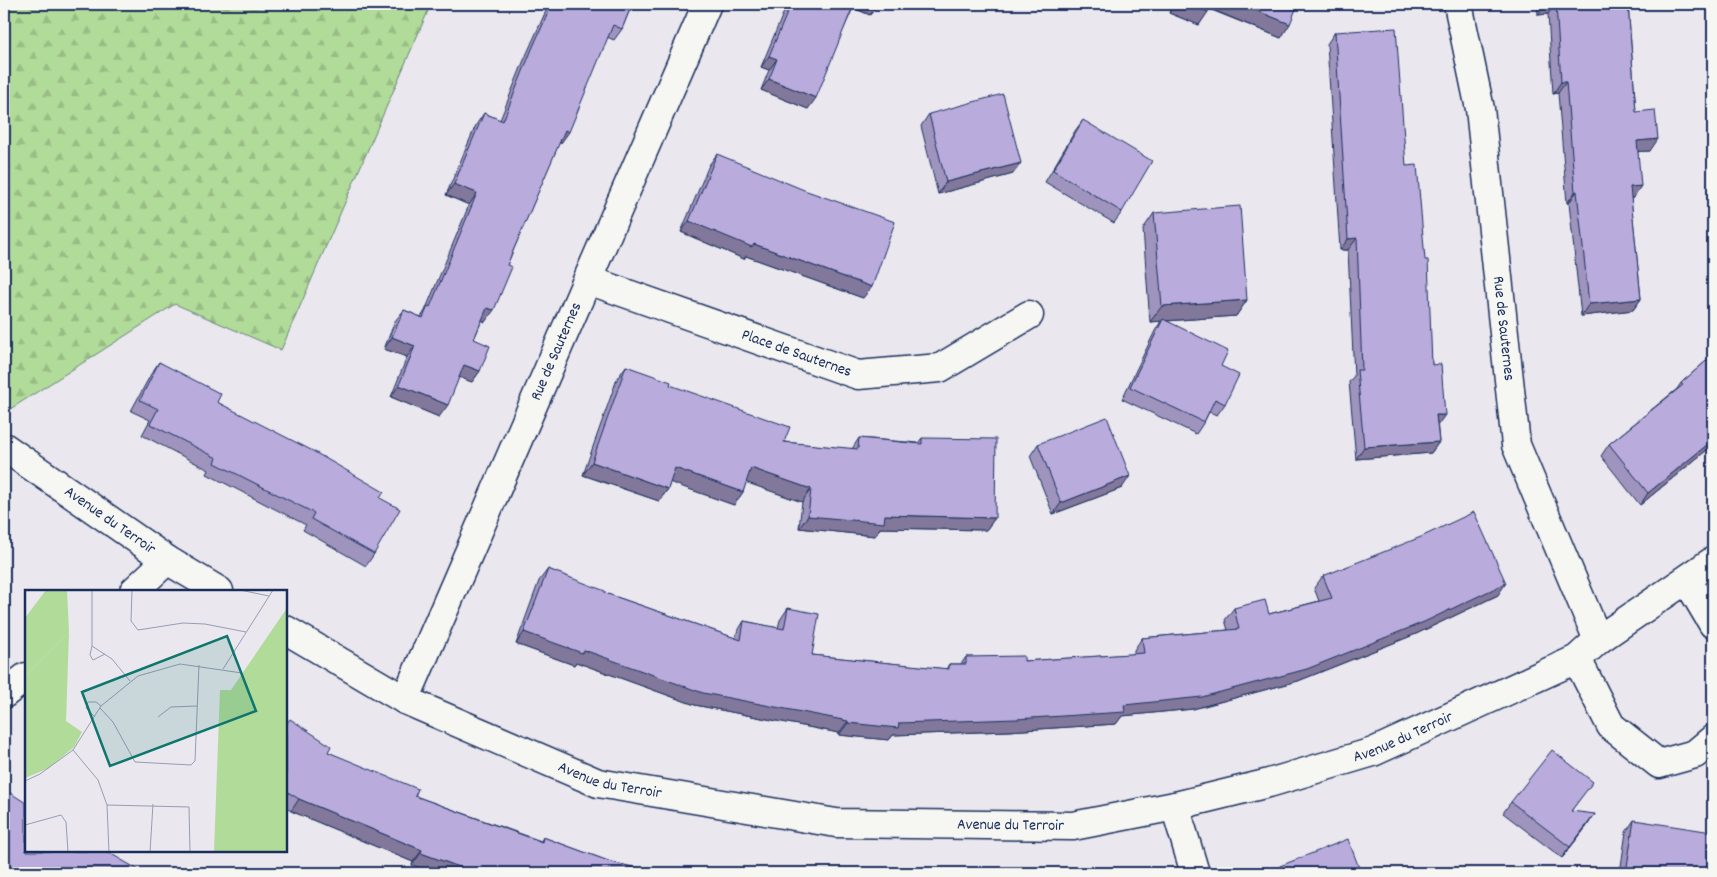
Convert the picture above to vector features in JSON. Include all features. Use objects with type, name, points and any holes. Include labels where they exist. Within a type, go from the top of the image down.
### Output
[{"type":"street","name":"Rue de Sauternes","points":[[405,700],[707,4]]},
{"type":"street","name":"Rue de Sauternes","points":[[1458,4],[1480,109],[1516,444],[1598,640]]},
{"type":"street","name":"Place de Sauternes","points":[[588,280],[858,375],[940,368],[1029,315]]},
{"type":"street","name":"Avenue du Terroir","points":[[4,447],[167,560],[217,590]]},
{"type":"street","points":[[135,590],[167,560]]},
{"type":"street","name":"Avenue du Terroir","points":[[288,631],[405,700],[598,783],[836,823],[1073,826],[1175,806],[1269,783],[1373,752],[1577,659],[1598,640],[1713,561]]},
{"type":"street","points":[[1687,580],[1713,624]]},
{"type":"street","points":[[1577,659],[1611,726],[1658,764],[1695,754],[1713,739]]},
{"type":"street","points":[[4,694],[25,678]]},
{"type":"street","points":[[1175,806],[1195,873]]},
{"type":"green space","points":[[4,4],[431,4],[281,350],[175,304],[4,413]]},
{"type":"building","points":[[552,4],[632,4],[622,29],[613,25],[569,132],[565,130],[507,265],[512,267],[494,310],[487,308],[474,339],[490,346],[480,371],[464,365],[448,405],[399,385],[415,346],[392,337],[404,310],[423,318],[428,306],[430,307],[477,193],[454,184],[484,113],[503,121]]},
{"type":"building","points":[[791,4],[854,4],[816,98],[769,79],[777,59],[769,56]]},
{"type":"building","points":[[1189,4],[1211,4],[1208,12]]},
{"type":"building","points":[[1240,4],[1298,4],[1290,24]]},
{"type":"building","points":[[1556,4],[1628,4],[1636,112],[1655,110],[1658,139],[1637,141],[1641,186],[1630,187],[1641,299],[1589,304],[1577,191],[1575,192],[1566,82],[1561,82]]},
{"type":"building","points":[[1396,28],[1406,166],[1417,165],[1425,260],[1428,260],[1432,365],[1441,364],[1445,415],[1436,415],[1439,442],[1364,447],[1357,370],[1362,370],[1357,238],[1348,239],[1335,32]]},
{"type":"building","points":[[1003,94],[1021,163],[946,182],[929,114]]},
{"type":"building","points":[[1083,120],[1152,161],[1122,212],[1053,170]]},
{"type":"building","points":[[717,154],[804,190],[895,222],[872,287],[754,244],[752,247],[689,221]]},
{"type":"building","points":[[1240,206],[1247,300],[1162,306],[1154,213]]},
{"type":"building","points":[[1163,319],[1228,351],[1221,366],[1239,375],[1225,404],[1215,399],[1204,422],[1130,387]]},
{"type":"building","points":[[1713,355],[1713,440],[1648,493],[1609,444],[1683,385],[1681,383]]},
{"type":"building","points":[[159,362],[221,394],[217,402],[311,450],[384,492],[380,498],[400,509],[374,554],[311,519],[314,513],[215,463],[217,458],[150,424],[158,409],[140,400]]},
{"type":"building","points":[[626,366],[671,382],[670,385],[790,427],[784,442],[858,449],[859,438],[922,444],[922,438],[996,439],[995,518],[885,515],[884,523],[808,516],[811,489],[751,468],[743,492],[675,468],[668,489],[592,462]]},
{"type":"building","points":[[1107,417],[1130,476],[1061,503],[1038,444]]},
{"type":"building","points":[[1474,512],[1506,583],[1424,622],[1307,669],[1202,697],[1124,705],[1125,712],[1016,719],[899,723],[898,728],[848,723],[848,721],[703,693],[584,650],[582,653],[524,632],[548,569],[605,591],[605,593],[741,640],[744,621],[784,629],[788,608],[819,614],[812,655],[949,669],[949,664],[966,664],[966,657],[1024,656],[1024,661],[1144,653],[1142,638],[1239,629],[1234,608],[1265,600],[1269,614],[1332,598],[1323,576],[1421,537]]},
{"type":"building","points":[[290,719],[331,746],[328,752],[418,789],[415,796],[542,842],[543,837],[611,862],[658,873],[476,873],[421,853],[422,850],[299,799],[288,792],[288,722]]},
{"type":"building","points":[[1552,750],[1593,782],[1571,811],[1595,814],[1570,847],[1511,802]]},
{"type":"building","points":[[4,789],[25,802],[25,852],[108,852],[144,873],[4,873]]},
{"type":"building","points":[[1634,820],[1712,832],[1706,873],[1626,873]]},
{"type":"building","points":[[1348,839],[1361,873],[1283,873],[1280,866]]}]
